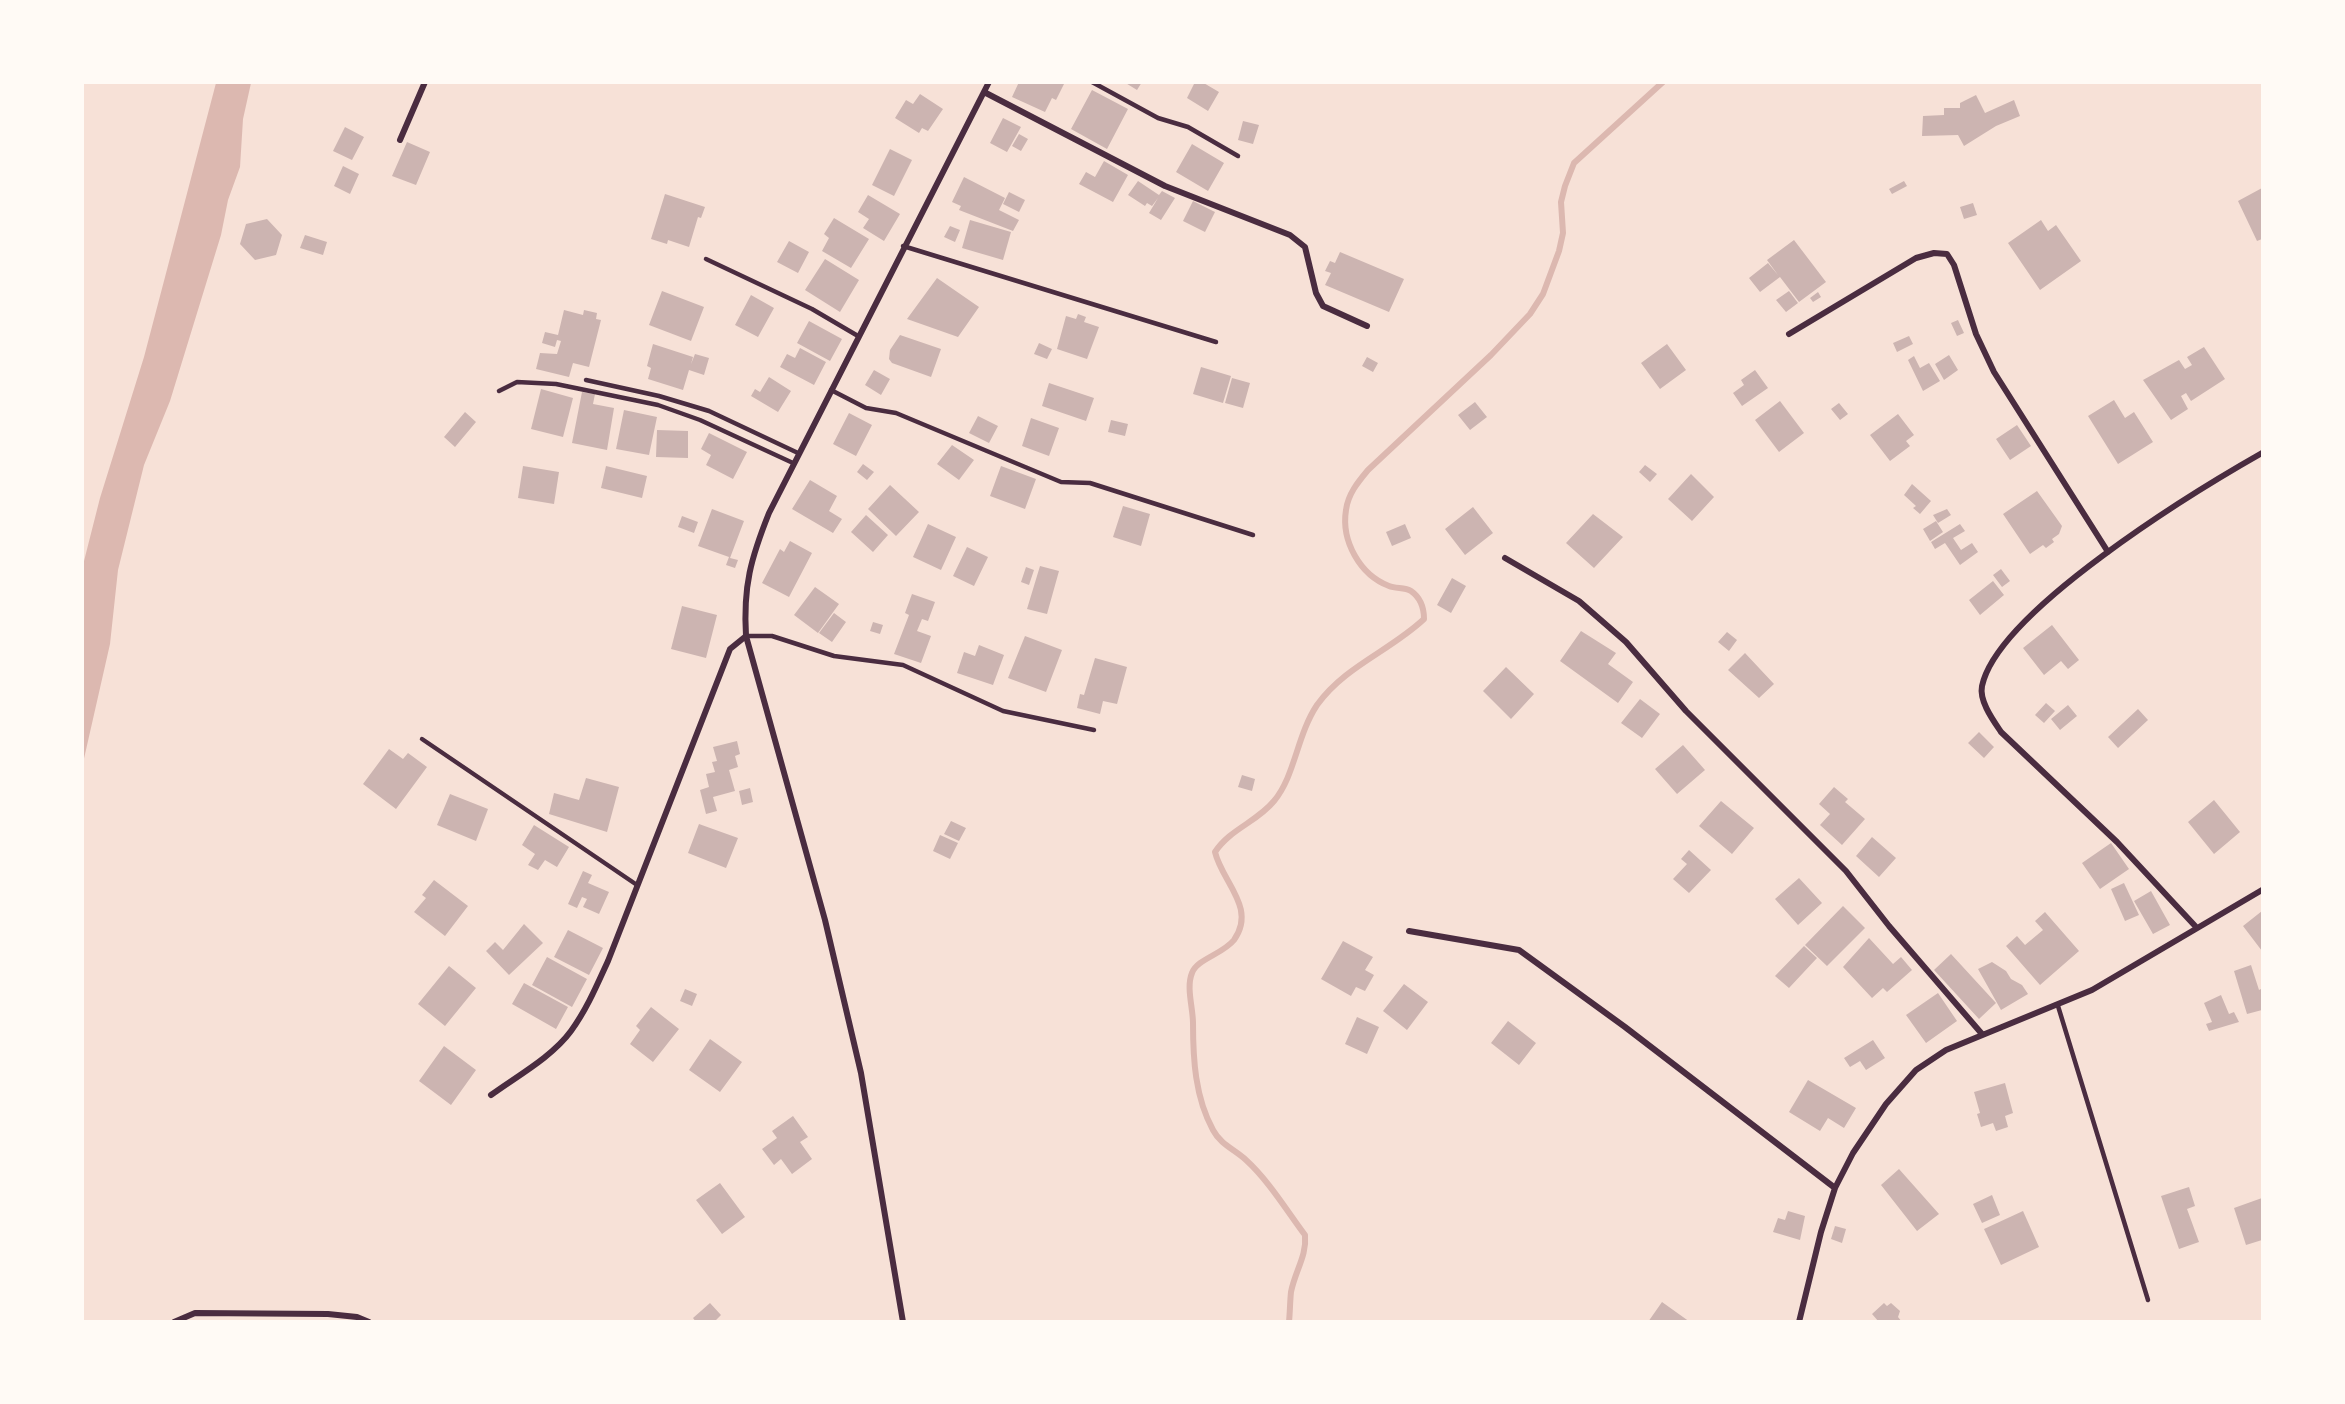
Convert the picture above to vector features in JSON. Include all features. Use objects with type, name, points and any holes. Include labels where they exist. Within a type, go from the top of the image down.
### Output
[{"type":"street","points":[[400,140],[425,82]]},
{"type":"street","points":[[903,1322],[861,1073],[825,920],[746,636],[744,601],[752,554],[793,463],[989,82]]},
{"type":"street","points":[[984,92],[1165,186],[1290,235],[1305,247],[1316,293],[1323,306],[1338,315],[1367,326]]},
{"type":"street","points":[[1789,334],[1916,258],[1934,253],[1947,254],[1954,265],[1976,334],[1994,372],[2108,552]]},
{"type":"street","points":[[2197,928],[2117,842],[2001,732],[1988,713],[1981,689],[1989,665],[2012,635],[2041,606],[2108,552],[2195,491],[2262,453]]},
{"type":"street","points":[[1505,558],[1579,601],[1626,642],[1686,711],[1846,871],[1889,926],[1982,1034]]},
{"type":"street","points":[[491,1095],[554,1048],[570,1033],[589,1003],[608,961],[730,649],[746,636]]},
{"type":"street","points":[[1800,1322],[1821,1232],[1835,1188],[1853,1153],[1886,1104],[1916,1070],[1946,1050],[2058,1006],[2092,990],[2262,890]]},
{"type":"street","points":[[1409,931],[1519,950],[1634,1034],[1835,1188]]},
{"type":"street","points":[[174,1322],[195,1313],[328,1314],[357,1317],[369,1322]]},
{"type":"lane","points":[[1092,82],[1158,118],[1188,127],[1238,156]]},
{"type":"lane","points":[[903,246],[1216,342]]},
{"type":"lane","points":[[706,259],[812,309],[858,336]]},
{"type":"lane","points":[[585,380],[659,396],[709,411],[798,453]]},
{"type":"lane","points":[[499,391],[517,382],[556,384],[658,405],[700,420],[793,463]]},
{"type":"lane","points":[[831,390],[866,408],[896,413],[1061,482],[1090,483],[1253,535]]},
{"type":"lane","points":[[746,636],[772,636],[834,656],[903,665],[1003,711],[1094,730]]},
{"type":"lane","points":[[422,739],[637,885]]},
{"type":"lane","points":[[2058,1006],[2148,1300]]},
{"type":"shaded area","points":[[216,83],[251,83],[243,119],[240,167],[228,200],[221,235],[170,401],[144,465],[118,570],[110,644],[83,763],[83,565],[100,498],[144,357]]},
{"type":"building","points":[[1019,82],[1065,82],[1056,100],[1052,98],[1045,112],[1012,97]]},
{"type":"building","points":[[1124,82],[1142,82],[1137,90]]},
{"type":"building","points":[[1195,82],[1202,82],[1219,92],[1208,111],[1187,98]]},
{"type":"building","points":[[1092,90],[1128,109],[1107,149],[1071,129]]},
{"type":"building","points":[[920,94],[943,109],[928,131],[922,128],[919,133],[895,118],[906,100],[913,104]]},
{"type":"building","points":[[1976,95],[1985,113],[2014,100],[2020,116],[1996,126],[1964,146],[1958,135],[1922,136],[1923,116],[1944,115],[1944,108],[1960,108],[1960,103]]},
{"type":"building","points":[[1003,118],[1021,127],[1007,152],[990,143]]},
{"type":"building","points":[[1243,121],[1259,125],[1253,144],[1238,140]]},
{"type":"building","points":[[345,127],[364,137],[352,160],[333,151]]},
{"type":"building","points":[[1019,134],[1028,139],[1021,151],[1012,146]]},
{"type":"building","points":[[407,142],[430,152],[416,185],[392,176]]},
{"type":"building","points":[[1192,144],[1224,163],[1208,191],[1176,172]]},
{"type":"building","points":[[890,149],[912,160],[894,196],[872,185]]},
{"type":"building","points":[[1104,161],[1128,175],[1113,202],[1079,184],[1086,172],[1095,177]]},
{"type":"building","points":[[343,166],[359,174],[350,194],[334,186]]},
{"type":"building","points":[[964,177],[1005,198],[999,210],[1019,220],[1013,231],[959,210],[961,206],[952,202]]},
{"type":"building","points":[[1138,181],[1159,195],[1162,191],[1175,198],[1161,220],[1149,213],[1158,198],[1152,206],[1147,203],[1145,206],[1128,195]]},
{"type":"building","points":[[1904,181],[1907,186],[1892,194],[1889,189]]},
{"type":"building","points":[[2262,188],[2262,239],[2257,241],[2238,201]]},
{"type":"building","points":[[1009,192],[1025,200],[1019,212],[1003,204]]},
{"type":"building","points":[[665,194],[705,207],[701,218],[698,217],[689,247],[668,240],[667,244],[651,239]]},
{"type":"building","points":[[868,195],[900,214],[884,241],[863,228],[869,219],[858,212]]},
{"type":"building","points":[[1193,201],[1215,212],[1205,232],[1183,221]]},
{"type":"building","points":[[1973,203],[1977,215],[1964,219],[1960,207]]},
{"type":"building","points":[[834,218],[869,239],[851,268],[822,251],[829,238],[824,234]]},
{"type":"building","points":[[267,219],[282,235],[276,255],[255,260],[240,244],[246,224]]},
{"type":"building","points":[[970,220],[1011,232],[1003,260],[962,248]]},
{"type":"building","points":[[2041,220],[2048,231],[2056,225],[2081,261],[2040,290],[2008,243]]},
{"type":"building","points":[[950,226],[960,230],[955,242],[944,237]]},
{"type":"building","points":[[305,235],[327,242],[323,255],[300,248]]},
{"type":"building","points":[[1794,240],[1826,282],[1799,302],[1780,277],[1760,292],[1749,278],[1768,263],[1778,275],[1767,260]]},
{"type":"building","points":[[789,241],[809,252],[798,273],[777,262]]},
{"type":"building","points":[[1340,252],[1404,279],[1389,312],[1325,285],[1331,273],[1325,271],[1330,261],[1335,263]]},
{"type":"building","points":[[825,259],[859,280],[840,312],[805,290]]},
{"type":"building","points":[[937,278],[979,307],[958,337],[907,319]]},
{"type":"building","points":[[662,291],[704,307],[691,341],[649,325]]},
{"type":"building","points":[[1789,291],[1798,303],[1786,312],[1776,300]]},
{"type":"building","points":[[1818,292],[1821,297],[1813,302],[1810,298]]},
{"type":"building","points":[[751,295],[774,308],[758,337],[735,325]]},
{"type":"building","points":[[564,310],[583,315],[584,310],[597,313],[596,319],[601,320],[589,367],[573,363],[569,377],[536,369],[540,353],[557,354],[561,341],[557,340],[555,347],[542,343],[545,332],[558,335]]},
{"type":"building","points":[[1078,314],[1086,317],[1084,322],[1099,327],[1087,359],[1057,349],[1066,316],[1076,319]]},
{"type":"building","points":[[1958,320],[1964,333],[1957,336],[1951,323]]},
{"type":"building","points":[[809,321],[842,339],[830,361],[797,343]]},
{"type":"building","points":[[900,335],[941,349],[931,377],[892,363],[889,359],[890,350]]},
{"type":"building","points":[[1909,336],[1913,344],[1897,352],[1893,343]]},
{"type":"building","points":[[1039,343],[1052,349],[1047,359],[1034,354]]},
{"type":"building","points":[[653,344],[693,357],[691,364],[695,354],[709,358],[704,375],[689,370],[683,390],[648,379],[651,368],[647,366]]},
{"type":"building","points":[[1667,344],[1686,370],[1660,389],[1641,363]]},
{"type":"building","points":[[2204,347],[2225,379],[2191,401],[2186,393],[2181,396],[2188,409],[2171,420],[2143,380],[2179,360],[2185,369],[2192,365],[2187,357]]},
{"type":"building","points":[[800,348],[826,362],[814,385],[780,367],[787,354],[795,358]]},
{"type":"building","points":[[1949,355],[1958,370],[1944,380],[1935,364]]},
{"type":"building","points":[[1914,356],[1920,368],[1929,363],[1940,381],[1923,391],[1908,360]]},
{"type":"building","points":[[1367,357],[1378,363],[1373,372],[1362,366]]},
{"type":"building","points":[[1201,367],[1231,376],[1223,403],[1193,394]]},
{"type":"building","points":[[874,370],[890,379],[881,395],[865,385]]},
{"type":"building","points":[[1755,370],[1768,388],[1742,406],[1733,393],[1744,385],[1741,380]]},
{"type":"building","points":[[769,377],[791,391],[778,412],[751,396],[755,389],[760,392]]},
{"type":"building","points":[[1232,378],[1250,383],[1243,408],[1225,403]]},
{"type":"building","points":[[1049,383],[1094,398],[1086,421],[1042,406]]},
{"type":"building","points":[[541,389],[573,398],[563,437],[531,429]]},
{"type":"building","points":[[582,392],[595,394],[593,404],[614,408],[607,450],[572,443]]},
{"type":"building","points":[[2114,400],[2125,418],[2134,412],[2153,442],[2118,464],[2088,416]]},
{"type":"building","points":[[1780,401],[1804,433],[1779,452],[1755,420]]},
{"type":"building","points":[[1475,402],[1487,417],[1470,430],[1458,415]]},
{"type":"building","points":[[1839,403],[1848,414],[1840,420],[1831,409]]},
{"type":"building","points":[[624,410],[657,417],[649,455],[616,449]]},
{"type":"building","points":[[465,412],[476,422],[455,447],[444,437]]},
{"type":"building","points":[[849,413],[872,425],[856,456],[833,444]]},
{"type":"building","points":[[1898,414],[1914,435],[1906,441],[1910,446],[1890,461],[1870,435]]},
{"type":"building","points":[[978,416],[998,426],[989,443],[969,433]]},
{"type":"building","points":[[1031,418],[1059,428],[1049,456],[1022,446]]},
{"type":"building","points":[[1111,420],[1128,424],[1125,436],[1108,432]]},
{"type":"building","points":[[2017,425],[2031,446],[2010,460],[1996,439]]},
{"type":"building","points":[[657,430],[688,431],[688,458],[656,457]]},
{"type":"building","points":[[709,433],[747,452],[733,479],[706,465],[711,455],[701,449]]},
{"type":"building","points":[[952,445],[974,460],[959,480],[937,464]]},
{"type":"building","points":[[863,464],[874,472],[867,480],[857,472]]},
{"type":"building","points":[[1645,465],[1657,474],[1650,482],[1639,472]]},
{"type":"building","points":[[523,466],[559,472],[554,504],[518,498]]},
{"type":"building","points":[[606,466],[647,476],[642,498],[601,488]]},
{"type":"building","points":[[1001,466],[1036,479],[1025,509],[990,496]]},
{"type":"building","points":[[1691,474],[1714,497],[1692,521],[1668,499]]},
{"type":"building","points":[[810,480],[837,496],[829,511],[842,519],[833,533],[792,509]]},
{"type":"building","points":[[1912,484],[1931,501],[1920,514],[1913,508],[1916,506],[1904,495]]},
{"type":"building","points":[[890,485],[919,512],[896,536],[868,509]]},
{"type":"building","points":[[2037,491],[2062,526],[2059,534],[2052,539],[2054,542],[2046,548],[2043,545],[2030,554],[2003,514]]},
{"type":"building","points":[[1123,506],[1150,514],[1141,546],[1113,537]]},
{"type":"building","points":[[1473,507],[1493,533],[1465,555],[1445,529]]},
{"type":"building","points":[[712,509],[744,521],[730,558],[738,560],[735,568],[726,565],[729,557],[698,546]]},
{"type":"building","points":[[1947,509],[1951,515],[1938,523],[1933,515]]},
{"type":"building","points":[[1593,514],[1623,537],[1594,568],[1566,543]]},
{"type":"building","points":[[866,515],[888,535],[873,552],[851,532]]},
{"type":"building","points":[[682,516],[698,522],[694,533],[678,527]]},
{"type":"building","points":[[1936,521],[1943,532],[1930,541],[1923,529]]},
{"type":"building","points":[[928,524],[956,537],[941,570],[913,557]]},
{"type":"building","points":[[1405,524],[1411,538],[1392,546],[1386,532]]},
{"type":"building","points":[[1960,524],[1965,531],[1953,538],[1961,550],[1972,543],[1978,552],[1960,565],[1945,543],[1935,549],[1931,542]]},
{"type":"building","points":[[790,541],[812,553],[789,597],[762,583],[780,549],[784,552]]},
{"type":"building","points":[[967,547],[988,557],[974,586],[953,576]]},
{"type":"building","points":[[1040,566],[1059,571],[1047,614],[1027,609]]},
{"type":"building","points":[[1026,567],[1034,570],[1029,585],[1021,582]]},
{"type":"building","points":[[2001,569],[2010,581],[2002,587],[1993,575]]},
{"type":"building","points":[[1452,578],[1466,586],[1451,613],[1437,605]]},
{"type":"building","points":[[1993,581],[2004,595],[1980,615],[1969,600]]},
{"type":"building","points":[[815,587],[839,604],[818,633],[794,615]]},
{"type":"building","points":[[912,594],[935,602],[928,621],[922,619],[917,631],[931,636],[921,663],[894,654],[909,615],[905,613]]},
{"type":"building","points":[[682,606],[717,615],[706,658],[671,649]]},
{"type":"building","points":[[834,613],[846,622],[832,642],[819,633]]},
{"type":"building","points":[[873,622],[883,625],[880,634],[870,631]]},
{"type":"building","points":[[2052,625],[2079,660],[2068,669],[2061,661],[2044,675],[2023,648]]},
{"type":"building","points":[[1581,631],[1616,653],[1608,664],[1633,682],[1618,703],[1560,661]]},
{"type":"building","points":[[1727,632],[1737,640],[1729,651],[1718,642]]},
{"type":"building","points":[[1025,636],[1062,650],[1046,692],[1008,678]]},
{"type":"building","points":[[979,645],[1004,655],[993,685],[957,673],[964,652],[975,656]]},
{"type":"building","points":[[1745,653],[1774,684],[1759,698],[1728,670]]},
{"type":"building","points":[[1095,658],[1127,667],[1117,704],[1103,701],[1100,714],[1077,708],[1080,694],[1084,695]]},
{"type":"building","points":[[1506,667],[1534,694],[1511,719],[1483,691]]},
{"type":"building","points":[[1640,699],[1660,714],[1642,738],[1621,723]]},
{"type":"building","points":[[2046,703],[2055,711],[2044,723],[2035,715]]},
{"type":"building","points":[[2068,705],[2077,716],[2060,730],[2051,719]]},
{"type":"building","points":[[2138,709],[2148,720],[2118,748],[2108,737]]},
{"type":"building","points":[[1979,732],[1994,747],[1984,758],[1968,743]]},
{"type":"building","points":[[737,741],[740,754],[735,756],[738,767],[729,770],[735,791],[713,797],[717,811],[706,814],[700,790],[709,787],[706,774],[715,772],[712,762],[717,761],[713,747]]},
{"type":"building","points":[[1683,745],[1705,770],[1677,794],[1655,769]]},
{"type":"building","points":[[389,749],[403,759],[408,753],[427,767],[396,809],[363,784]]},
{"type":"building","points":[[1242,775],[1255,779],[1252,791],[1238,787]]},
{"type":"building","points":[[586,778],[619,787],[607,832],[549,814],[554,793],[579,800]]},
{"type":"building","points":[[1834,787],[1848,799],[1845,802],[1865,819],[1842,845],[1820,825],[1830,814],[1819,804]]},
{"type":"building","points":[[750,788],[753,802],[742,805],[739,791]]},
{"type":"building","points":[[450,794],[488,809],[476,841],[437,825]]},
{"type":"building","points":[[2214,800],[2240,832],[2214,854],[2188,822]]},
{"type":"building","points":[[1721,801],[1754,828],[1732,854],[1699,826]]},
{"type":"building","points":[[951,821],[966,828],[959,841],[944,834]]},
{"type":"building","points":[[699,824],[738,838],[726,868],[688,853]]},
{"type":"building","points":[[534,825],[569,847],[557,867],[545,860],[538,870],[528,865],[535,854],[522,845]]},
{"type":"building","points":[[940,835],[958,843],[950,859],[933,851]]},
{"type":"building","points":[[1872,837],[1896,858],[1879,877],[1856,856]]},
{"type":"building","points":[[2111,843],[2129,869],[2100,889],[2082,863]]},
{"type":"building","points":[[1689,850],[1711,870],[1689,893],[1673,879],[1687,864],[1681,859]]},
{"type":"building","points":[[583,871],[592,875],[588,883],[609,892],[599,914],[583,907],[587,899],[582,897],[577,908],[568,904]]},
{"type":"building","points":[[1799,878],[1822,903],[1798,925],[1775,899]]},
{"type":"building","points":[[434,880],[468,906],[445,936],[414,912],[426,898],[422,895]]},
{"type":"building","points":[[2124,883],[2139,915],[2125,921],[2111,889]]},
{"type":"building","points":[[2151,891],[2170,925],[2153,934],[2134,901]]},
{"type":"building","points":[[1843,906],[1865,928],[1827,966],[1805,945]]},
{"type":"building","points":[[2262,911],[2262,951],[2243,926]]},
{"type":"building","points":[[2045,912],[2079,951],[2040,985],[2006,946],[2017,936],[2025,945],[2043,930],[2035,921]]},
{"type":"building","points":[[524,924],[543,943],[509,975],[486,951],[495,942],[503,950]]},
{"type":"building","points":[[568,930],[603,948],[589,975],[554,957]]},
{"type":"building","points":[[1869,938],[1893,964],[1901,957],[1912,970],[1887,992],[1883,988],[1872,998],[1843,967]]},
{"type":"building","points":[[1343,941],[1373,957],[1365,970],[1374,975],[1365,991],[1356,987],[1351,996],[1321,979]]},
{"type":"building","points":[[1804,946],[1817,958],[1789,988],[1775,976]]},
{"type":"building","points":[[1951,954],[1996,1003],[1979,1019],[1934,970]]},
{"type":"building","points":[[547,957],[587,979],[572,1007],[532,985]]},
{"type":"building","points":[[1992,962],[2006,971],[2011,979],[2022,985],[2028,994],[2001,1010],[1978,969]]},
{"type":"building","points":[[2251,965],[2259,990],[2261,989],[2262,1010],[2247,1014],[2234,971]]},
{"type":"building","points":[[449,966],[476,988],[445,1026],[418,1004]]},
{"type":"building","points":[[524,983],[568,1007],[556,1029],[512,1004]]},
{"type":"building","points":[[1404,984],[1428,1002],[1407,1030],[1383,1011]]},
{"type":"building","points":[[685,989],[697,994],[692,1006],[680,1001]]},
{"type":"building","points":[[1938,993],[1957,1021],[1926,1043],[1906,1015]]},
{"type":"building","points":[[2221,995],[2229,1014],[2234,1012],[2239,1022],[2209,1031],[2206,1024],[2212,1022],[2204,1003]]},
{"type":"building","points":[[651,1007],[679,1029],[653,1062],[630,1044],[640,1030],[636,1026]]},
{"type":"building","points":[[1357,1017],[1379,1027],[1367,1054],[1345,1044]]},
{"type":"building","points":[[1508,1021],[1536,1043],[1519,1065],[1491,1043]]},
{"type":"building","points":[[710,1039],[742,1062],[720,1092],[689,1070]]},
{"type":"building","points":[[1873,1040],[1885,1058],[1866,1070],[1860,1061],[1850,1067],[1844,1058]]},
{"type":"building","points":[[444,1046],[476,1070],[451,1105],[419,1081]]},
{"type":"building","points":[[1808,1080],[1856,1108],[1844,1128],[1828,1118],[1820,1131],[1789,1112]]},
{"type":"building","points":[[2005,1083],[2013,1113],[2005,1116],[2008,1127],[1996,1131],[1993,1123],[1981,1127],[1974,1092]]},
{"type":"building","points":[[793,1116],[808,1137],[800,1142],[812,1159],[792,1174],[781,1159],[774,1165],[762,1149],[777,1138],[772,1131]]},
{"type":"building","points":[[1899,1169],[1939,1214],[1917,1231],[1881,1185]]},
{"type":"building","points":[[720,1183],[745,1217],[722,1234],[696,1200]]},
{"type":"building","points":[[2189,1187],[2195,1206],[2187,1209],[2199,1242],[2179,1249],[2161,1196]]},
{"type":"building","points":[[1992,1195],[2000,1215],[1982,1223],[1973,1204]]},
{"type":"building","points":[[2262,1198],[2262,1240],[2246,1245],[2234,1208]]},
{"type":"building","points":[[1788,1211],[1805,1216],[1800,1240],[1773,1232],[1778,1218],[1785,1220]]},
{"type":"building","points":[[2023,1211],[2039,1247],[2001,1265],[1984,1229]]},
{"type":"building","points":[[1835,1226],[1846,1229],[1842,1243],[1831,1239]]},
{"type":"building","points":[[1662,1302],[1690,1322],[1648,1322]]},
{"type":"building","points":[[710,1303],[721,1315],[714,1322],[696,1322],[693,1318]]},
{"type":"building","points":[[1884,1303],[1887,1306],[1891,1303],[1900,1311],[1898,1317],[1902,1322],[1879,1322],[1872,1314]]},
{"type":"waterway","points":[[1289,1322],[1291,1292],[1303,1257],[1305,1235],[1262,1177],[1216,1135],[1202,1104],[1196,1078],[1190,979],[1199,964],[1234,940],[1242,917],[1236,895],[1215,852],[1228,837],[1260,815],[1274,801],[1287,780],[1310,717],[1328,691],[1354,669],[1424,619],[1421,603],[1414,594],[1409,590],[1392,587],[1379,581],[1369,574],[1355,556],[1345,522],[1351,493],[1368,470],[1491,355],[1530,314],[1543,294],[1559,251],[1563,233],[1561,202],[1574,163],[1663,82]]}]
